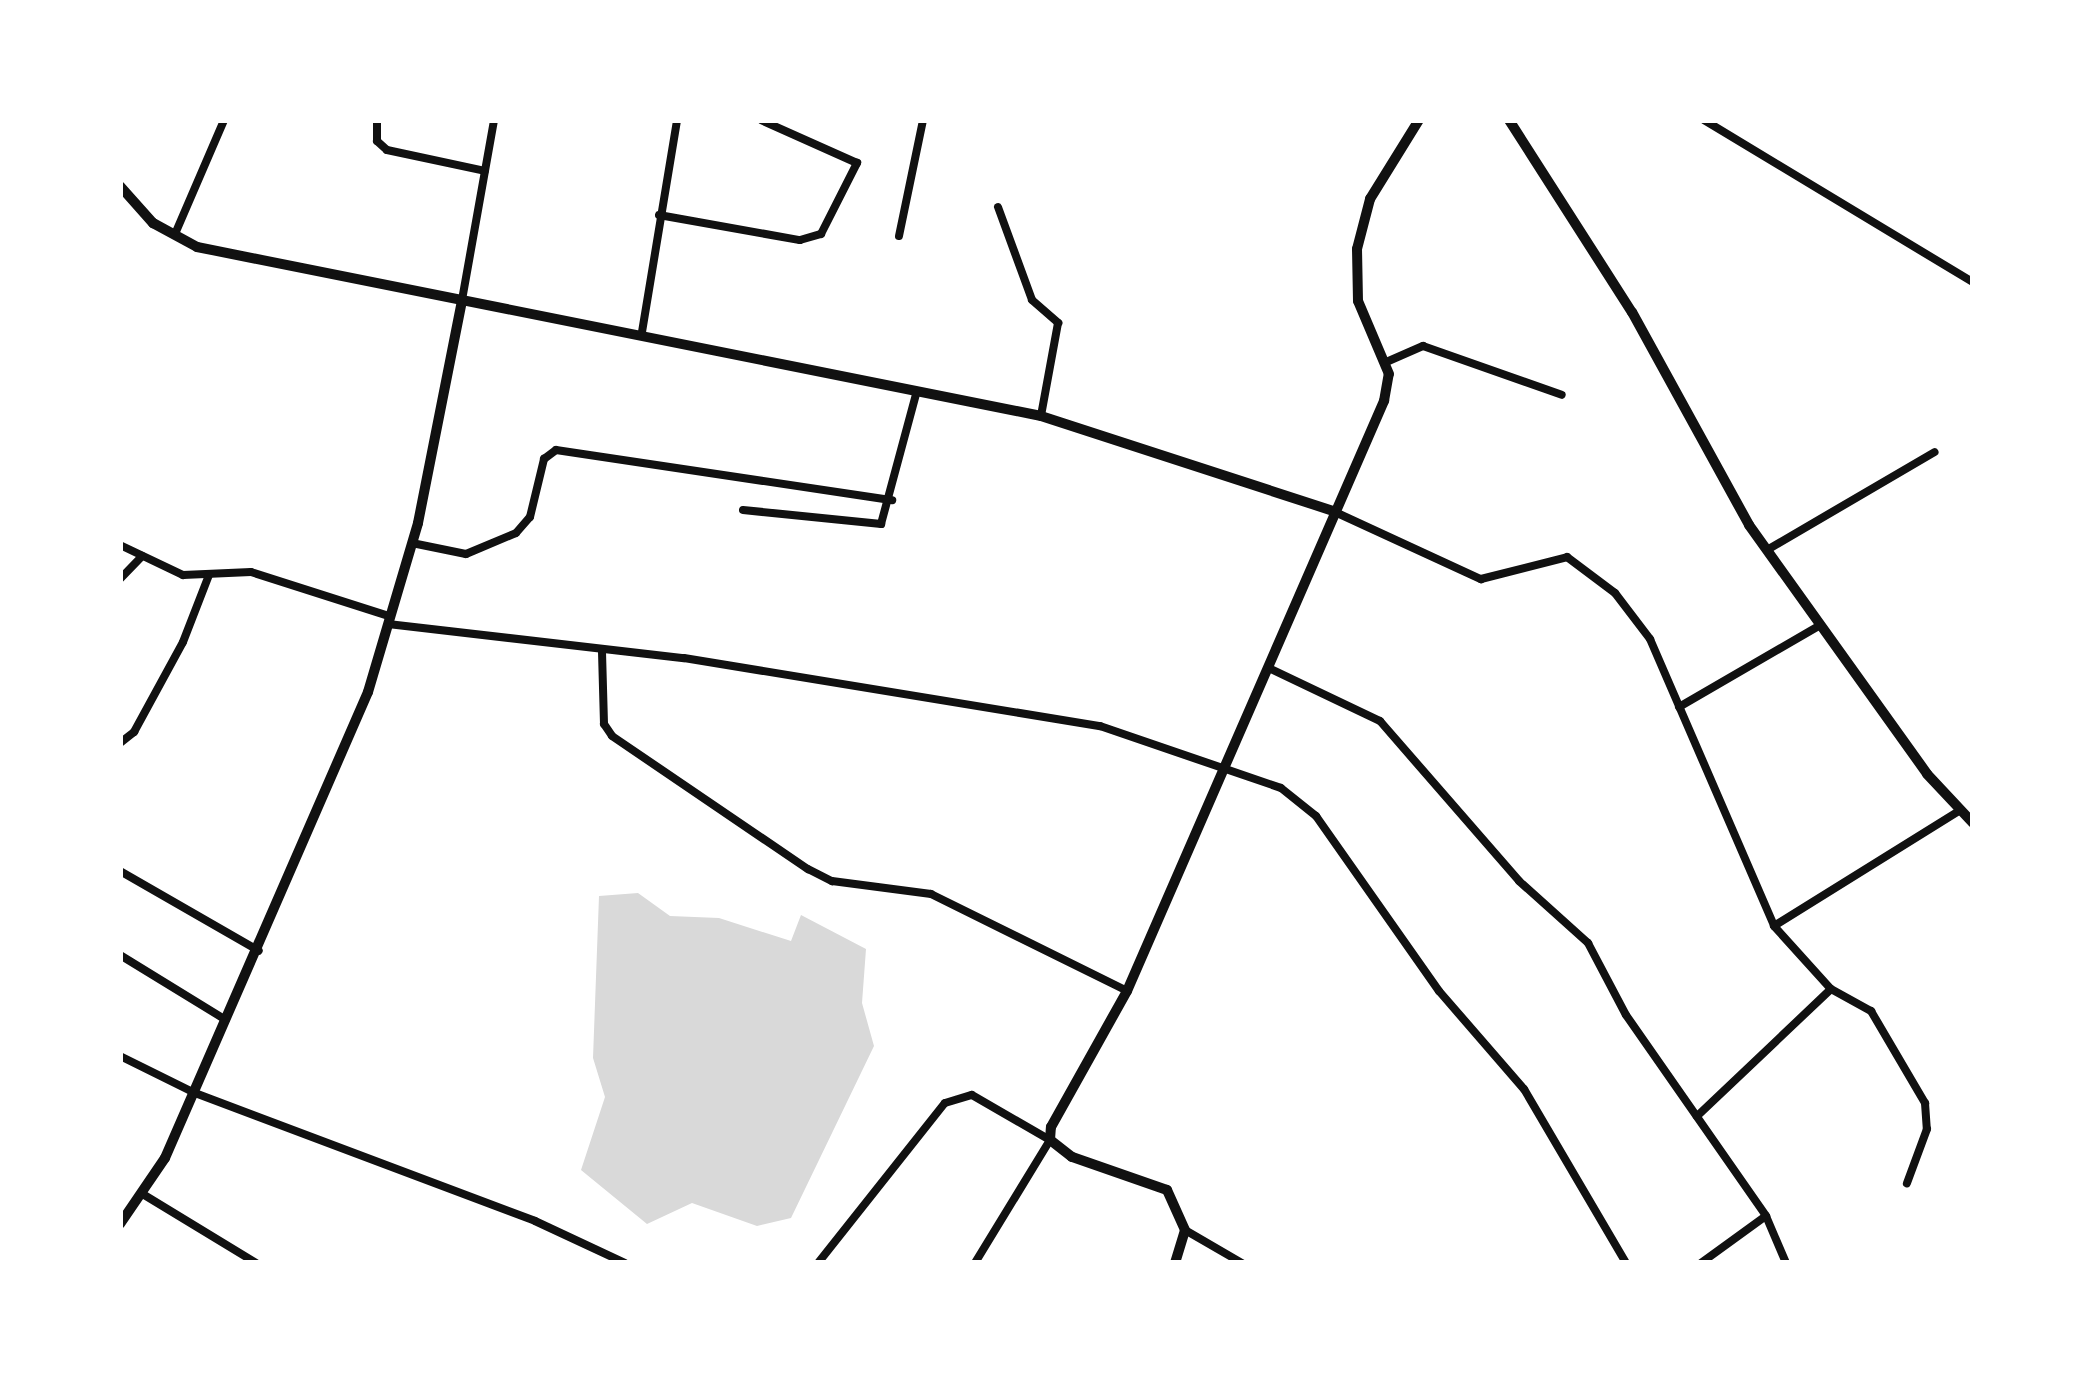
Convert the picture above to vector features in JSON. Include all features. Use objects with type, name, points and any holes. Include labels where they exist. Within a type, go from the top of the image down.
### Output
[{"type":"street","points":[[173,238],[224,120]]},
{"type":"street","points":[[377,120],[377,141],[387,150],[485,171]]},
{"type":"street","points":[[122,1218],[141,1193],[195,1093],[368,692],[412,543],[494,120]]},
{"type":"street","points":[[643,332],[677,120]]},
{"type":"street","points":[[659,215],[800,240],[821,234],[857,163],[760,120]]},
{"type":"street","points":[[898,236],[923,120]]},
{"type":"street","points":[[1509,120],[1631,312],[1687,422],[1766,550],[1959,811],[1973,823]]},
{"type":"street","points":[[1704,120],[1973,282]]},
{"type":"street","points":[[975,1263],[1050,1140],[1127,991],[1271,669],[1384,400],[1384,363],[1358,301],[1357,250],[1370,199],[1410,122]]},
{"type":"street","points":[[120,186],[173,238],[1041,416],[1334,512],[1481,579],[1546,558],[1573,560],[1635,616],[1774,926],[1831,989],[1871,1011],[1924,1103],[1927,1129],[1907,1183]]},
{"type":"street","points":[[998,208],[1031,300],[1058,323],[1041,416]]},
{"type":"street","points":[[1384,363],[1423,346],[1562,395]]},
{"type":"street","points":[[743,510],[872,526],[887,518],[917,391]]},
{"type":"street","points":[[412,543],[466,554],[516,533],[530,517],[544,459],[556,450],[892,500]]},
{"type":"street","points":[[1766,550],[1935,452]]},
{"type":"street","points":[[120,545],[183,575],[251,572],[388,621],[1100,726],[1225,765],[1280,788],[1316,815],[1439,991],[1524,1089],[1626,1263]]},
{"type":"street","points":[[120,579],[142,556]]},
{"type":"street","points":[[120,743],[134,732],[183,642],[208,575]]},
{"type":"street","points":[[1679,707],[1819,626]]},
{"type":"street","points":[[602,652],[604,724],[612,736],[808,868],[832,881],[931,894],[1127,991]]},
{"type":"street","points":[[1271,669],[1360,707],[1399,738],[1519,881],[1588,943],[1766,1216],[1786,1263]]},
{"type":"street","points":[[1774,926],[1959,811]]},
{"type":"street","points":[[120,871],[259,951]]},
{"type":"street","points":[[120,955],[226,1020]]},
{"type":"street","points":[[1697,1116],[1831,989]]},
{"type":"street","points":[[120,1056],[195,1093],[535,1220],[624,1263]]},
{"type":"street","points":[[818,1263],[959,1096],[994,1104],[1072,1157],[1167,1190],[1185,1230],[1243,1263]]},
{"type":"street","points":[[141,1193],[256,1263]]},
{"type":"street","points":[[1701,1263],[1766,1216]]},
{"type":"street","points":[[1175,1263],[1185,1230]]},
{"type":"shaded area","points":[[638,893],[670,916],[719,918],[791,941],[801,915],[866,949],[862,1003],[874,1046],[791,1218],[757,1226],[692,1203],[647,1224],[581,1170],[605,1097],[593,1058],[599,896]]}]
